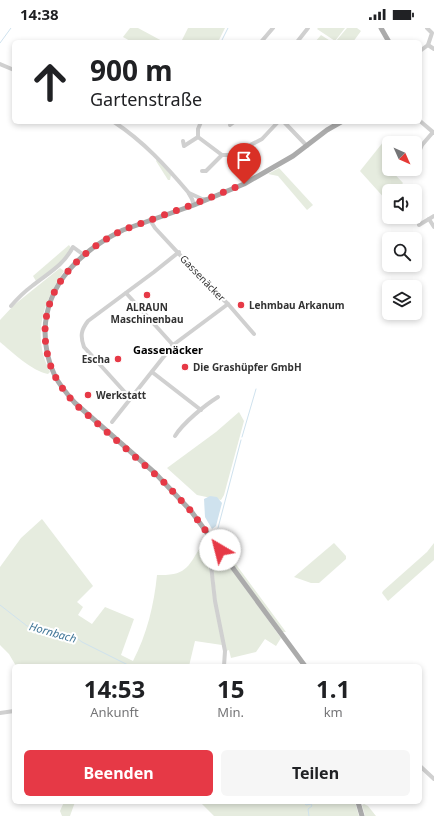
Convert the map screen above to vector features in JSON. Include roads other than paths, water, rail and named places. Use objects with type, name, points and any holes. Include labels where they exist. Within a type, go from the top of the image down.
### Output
[{"type":"main road","points":[[381,28],[387,40]]},
{"type":"main road","points":[[304,664],[191,511],[162,480],[74,403],[64,391],[54,374],[46,346],[46,317],[55,290],[69,269],[84,255],[112,235],[134,225],[209,199],[250,180],[292,156],[326,130],[337,124]]},
{"type":"main road","points":[[359,804],[362,816]]},
{"type":"street","points":[[263,40],[273,28]]},
{"type":"street","points":[[299,40],[308,28]]},
{"type":"street","points":[[422,50],[428,45],[432,33],[427,28]]},
{"type":"street","points":[[428,45],[434,49]]},
{"type":"street","points":[[0,64],[12,69]]},
{"type":"street","points":[[422,122],[434,133],[422,145]]},
{"type":"street","points":[[117,124],[132,134],[152,151],[188,192],[194,204]]},
{"type":"street","points":[[182,141],[184,146],[198,137],[201,124]]},
{"type":"street","points":[[198,137],[222,155],[231,155],[262,139],[276,124]]},
{"type":"street","points":[[286,124],[307,146]]},
{"type":"street","points":[[202,171],[206,171],[222,155]]},
{"type":"street","points":[[188,192],[202,198],[209,199]]},
{"type":"street","points":[[419,225],[434,216]]},
{"type":"street","points":[[429,219],[434,227]]},
{"type":"street","name":"Gassenäcker","points":[[150,220],[155,228],[179,252],[207,284],[228,304],[254,334]]},
{"type":"street","points":[[11,306],[32,286],[61,264],[68,257],[73,247],[84,255]]},
{"type":"street","name":"Gassenäcker","points":[[130,399],[84,347],[81,340],[81,333],[88,321],[179,252]]},
{"type":"street","points":[[126,293],[173,345]]},
{"type":"street","name":"Gassenäcker","points":[[112,422],[173,345],[228,304]]},
{"type":"street","points":[[152,372],[201,410]]},
{"type":"street","points":[[175,436],[181,427],[208,403],[218,397]]},
{"type":"street","points":[[212,539],[209,547],[218,624],[225,651],[224,664]]},
{"type":"street","points":[[0,713],[12,711]]},
{"type":"street","points":[[422,768],[434,779]]},
{"type":"water","points":[[210,496],[217,497],[222,503],[216,526],[212,529],[205,517],[204,499]]},
{"type":"waterway","points":[[0,43],[11,28]]},
{"type":"waterway","points":[[222,40],[228,28]]},
{"type":"waterway","points":[[242,437],[256,389]]},
{"type":"waterway","points":[[218,528],[241,440]]},
{"type":"waterway","name":"Hornbach","points":[[0,605],[27,626],[74,636],[82,642],[126,664]]},
{"type":"waterway","points":[[305,804],[311,804]]},
{"type":"waterway","points":[[309,816],[308,809],[312,806],[311,804]]},
{"type":"place","name":"ALRAUN Maschinenbau","points":[[147,295]]},
{"type":"place","name":"Lehmbau Arkanum","points":[[241,305]]},
{"type":"place","name":"Escha","points":[[118,359]]},
{"type":"place","name":"Die Grashüpfer GmbH","points":[[185,367]]},
{"type":"place","name":"Werkstatt","points":[[88,395]]},
{"type":"district","name":"Gassenäcker","points":[[168,349]]}]
